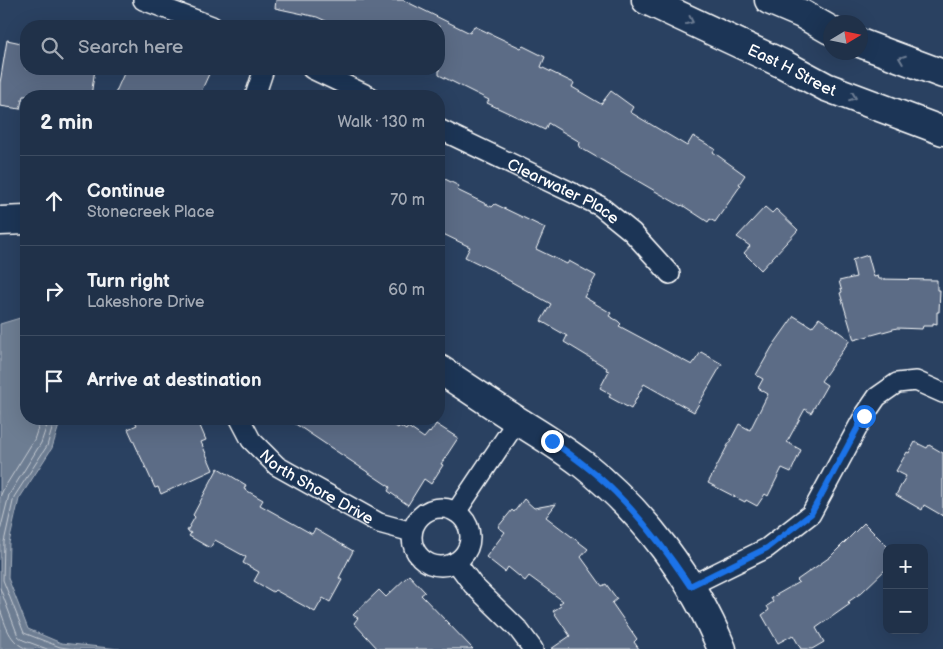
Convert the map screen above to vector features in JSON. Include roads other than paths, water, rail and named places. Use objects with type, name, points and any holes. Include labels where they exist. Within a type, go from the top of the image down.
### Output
[{"type":"main road","name":"East H Street","points":[[646,0],[783,64],[826,87],[943,131]]},
{"type":"main road","points":[[769,0],[802,14],[823,26]]},
{"type":"main road","points":[[868,46],[943,74]]},
{"type":"main road","points":[[0,221],[20,220]]},
{"type":"main road","points":[[445,373],[517,421],[552,441],[615,492],[658,540],[690,586],[706,614],[722,649]]},
{"type":"street","points":[[143,0],[196,20]]},
{"type":"street","points":[[257,90],[262,75]]},
{"type":"street","points":[[325,75],[356,90]]},
{"type":"street","name":"Clearwater Place","points":[[445,132],[600,206],[632,232],[670,274]]},
{"type":"street","points":[[690,586],[767,548],[811,514],[876,397],[897,383],[916,381],[943,394]]},
{"type":"street","points":[[456,512],[517,421]]},
{"type":"street","name":"North Shore Drive","points":[[243,425],[251,440],[278,466],[379,524],[412,532]]},
{"type":"street","points":[[447,508],[456,512],[468,527],[470,537],[464,556],[447,566],[437,567],[428,564],[414,550],[411,541],[415,523],[429,510],[447,508]]},
{"type":"street","points":[[456,562],[473,585],[518,629],[533,649]]},
{"type":"water","points":[[20,318],[20,425],[59,425],[52,448],[19,499],[9,543],[8,578],[28,629],[61,643],[120,649],[0,649],[0,324]]}]
